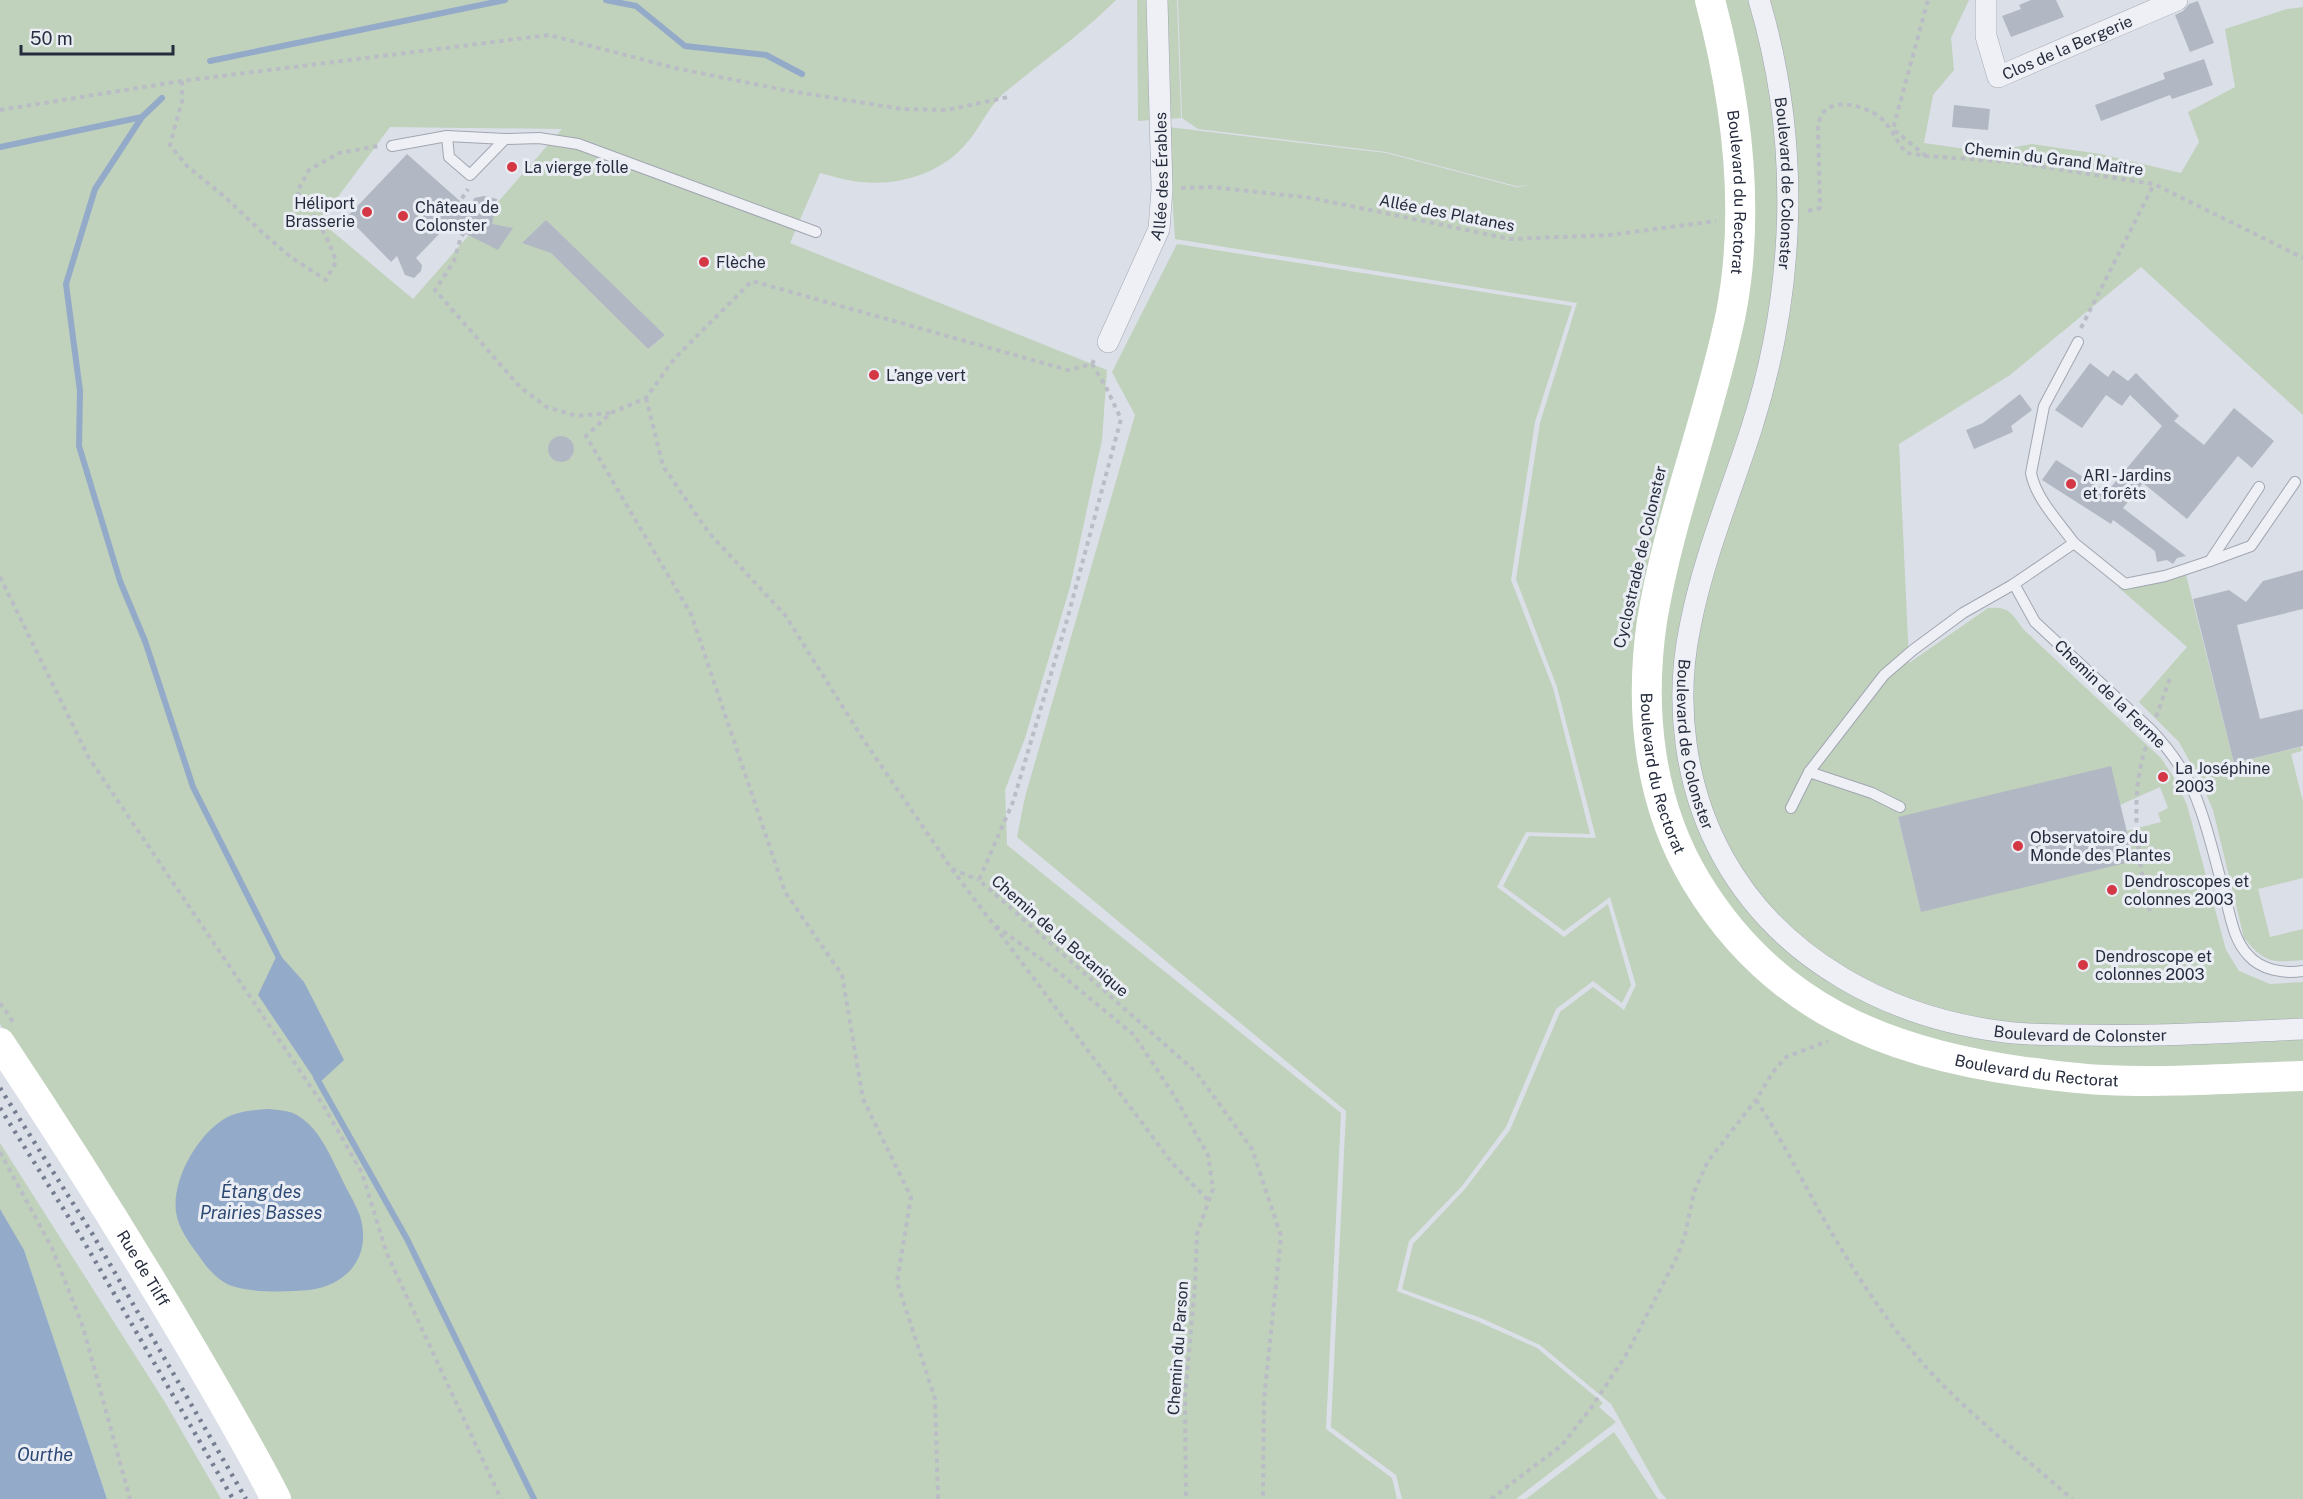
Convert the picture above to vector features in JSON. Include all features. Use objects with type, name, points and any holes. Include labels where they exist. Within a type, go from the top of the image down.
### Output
[{"type":"main road","name":"Boulevard du Rectorat","points":[[1710,0],[1735,114],[1740,215],[1738,263],[1731,312],[1719,365],[1659,585],[1650,639],[1647,680],[1649,743],[1655,777],[1664,809],[1689,869],[1711,905],[1733,934],[1767,968],[1792,988],[1828,1011],[1858,1028],[1902,1046],[1987,1066],[2106,1080],[2303,1076]]},
{"type":"main road","name":"Rue de Tilff","points":[[0,1043],[135,1253],[238,1428],[276,1499]]},
{"type":"street","name":"Allée des Érables","points":[[1108,342],[1159,229],[1162,189],[1157,0]]},
{"type":"street","name":"Boulevard de Colonster","points":[[1759,0],[1781,98],[1788,170],[1789,227],[1786,272],[1779,319],[1765,384],[1696,598],[1685,656],[1682,705],[1692,778],[1715,842],[1733,876],[1755,904],[1804,953],[1850,984],[1922,1014],[1973,1027],[2039,1035],[2172,1035],[2303,1029]]},
{"type":"street","name":"Clos de la Bergerie","points":[[1986,0],[1986,36],[1998,77],[2177,0]]},
{"type":"lane","points":[[447,136],[449,157],[470,175],[505,139]]},
{"type":"lane","points":[[392,146],[447,136],[539,138],[578,144],[816,232]]},
{"type":"lane","points":[[2078,342],[2044,406],[2031,472],[2032,482],[2074,543],[2125,584],[2165,576],[2251,546],[2295,482]]},
{"type":"lane","points":[[2210,561],[2259,487]]},
{"type":"lane","points":[[1791,807],[1809,772],[1884,675],[1912,650],[1963,613],[2014,584],[2074,543]]},
{"type":"lane","name":"Chemin de la Ferme","points":[[2014,584],[2035,622],[2164,743],[2187,775],[2201,811],[2235,936],[2248,956],[2263,967],[2281,971],[2303,971]]},
{"type":"lane","points":[[1809,772],[1872,793],[1900,807]]},
{"type":"path","points":[[1927,156],[1893,129],[1928,0]]},
{"type":"path","points":[[0,110],[182,81],[549,35],[675,68],[784,90],[902,109],[947,111],[1008,97]]},
{"type":"path","points":[[182,81],[182,101],[170,145],[187,166],[226,198],[264,234],[292,258],[326,280],[336,262],[314,214],[297,192],[309,170],[339,153],[376,146],[392,146]]},
{"type":"path","name":"Chemin du Grand Maître","points":[[1804,212],[1820,208],[1818,127],[1821,114],[1829,107],[1842,105],[1868,109],[1884,121],[1906,153],[2012,162],[2154,184],[2303,258]]},
{"type":"path","points":[[2078,342],[2092,305],[2154,184]]},
{"type":"path","name":"Allée des Platanes","points":[[1162,189],[1213,187],[1312,198],[1417,222],[1510,239],[1610,235],[1718,221]]},
{"type":"path","points":[[485,203],[461,237],[454,261],[435,290],[520,387],[547,407],[578,416],[611,413],[646,398],[674,359],[752,281],[1068,370],[1092,364],[1108,342]]},
{"type":"path","points":[[1718,232],[1719,210]]},
{"type":"path","name":"Chemin de la Botanique","points":[[1092,364],[1121,419],[1067,620],[1013,801],[979,880],[1196,1072],[1252,1149],[1281,1236],[1264,1399],[1263,1499]]},
{"type":"path","points":[[646,398],[663,466],[709,533],[785,615],[863,739],[951,868],[1173,1164],[1209,1200]]},
{"type":"path","points":[[611,413],[586,436],[691,615],[785,892],[842,975],[863,1098],[911,1197],[897,1282],[935,1399],[938,1499]]},
{"type":"path","points":[[0,577],[89,758],[325,1108],[362,1173],[387,1254],[501,1499]]},
{"type":"path","points":[[2150,911],[2140,864],[2136,799],[2142,759],[2171,675]]},
{"type":"path","points":[[951,868],[979,880]]},
{"type":"path","name":"Chemin du Parson","points":[[993,924],[1052,967],[1134,1035],[1175,1097],[1208,1155],[1213,1190],[1197,1234],[1185,1396],[1186,1499]]},
{"type":"path","points":[[1491,1499],[1562,1445],[1591,1408],[1620,1363],[1677,1257],[1685,1235],[1694,1192],[1708,1161],[1756,1100],[1785,1057],[1803,1048],[1834,1039],[1824,1033]]},
{"type":"path","points":[[1756,1100],[1780,1137],[1830,1230],[1868,1290],[1910,1348],[1943,1386],[2072,1499]]},
{"type":"path","points":[[0,1152],[52,1248],[83,1327],[130,1499]]},
{"type":"green space","points":[[0,0],[1116,0],[1075,37],[1003,94],[965,145],[943,164],[918,176],[889,182],[845,180],[820,173],[790,243],[1107,370],[1102,440],[1070,587],[1025,738],[1005,790],[1007,845],[1341,1113],[1326,1429],[1392,1478],[1397,1499],[290,1499],[67,1121],[0,1024]],"holes":[[[390,127],[562,129],[413,299],[320,221]],[[546,221],[665,335],[648,349],[532,234]],[[562,436],[571,440],[574,448],[572,457],[560,462],[551,457],[548,449],[553,439]]]},
{"type":"green space","points":[[1137,0],[1177,0],[1181,118],[1138,121]]},
{"type":"green space","points":[[1178,0],[1969,0],[1951,38],[1954,70],[1933,95],[1924,143],[1987,152],[2032,144],[2100,154],[2181,173],[2199,142],[2188,112],[2235,87],[2225,29],[2287,9],[2303,7],[2303,415],[2141,267],[2010,375],[1899,444],[1909,663],[1988,608],[2001,608],[2010,612],[2024,630],[2161,758],[2176,781],[2187,805],[2226,950],[2239,971],[2270,984],[2303,982],[2303,1499],[1667,1499],[1661,1493],[1611,1404],[1540,1345],[1481,1318],[1402,1289],[1413,1244],[1465,1189],[1510,1130],[1560,1012],[1593,987],[1624,1010],[1636,985],[1610,897],[1564,931],[1503,886],[1529,836],[1596,838],[1557,687],[1516,579],[1540,423],[1577,303],[1175,239],[1168,127],[1386,153],[1516,187],[1534,185],[1516,186],[1386,152],[1198,129],[1182,118]],"holes":[[[2160,787],[2168,808],[2158,813],[2161,822],[2126,831],[1921,911],[1898,818],[2120,805]]]},
{"type":"green space","points":[[1177,244],[1572,306],[1535,422],[1511,580],[1553,688],[1590,834],[1526,832],[1497,887],[1564,937],[1608,904],[1631,985],[1622,1003],[1593,981],[1556,1009],[1506,1127],[1462,1186],[1409,1241],[1397,1291],[1479,1322],[1537,1348],[1603,1403],[1599,1407],[1616,1422],[1516,1499],[1402,1499],[1396,1475],[1331,1427],[1346,1111],[1017,837],[1025,797],[1135,415],[1112,372]]},
{"type":"green space","points":[[2186,575],[2234,763],[2301,747],[2302,751],[2291,754],[2303,802],[2303,878],[2258,889],[2270,937],[2303,929],[2303,960],[2270,960],[2244,938],[2213,810],[2201,782],[2179,742],[2139,702],[2187,647],[2118,587],[2152,584]]},
{"type":"green space","points":[[0,1143],[166,1404],[221,1499],[107,1499],[24,1251],[0,1209]]},
{"type":"green space","points":[[1614,1432],[1658,1499],[1526,1499]]},
{"type":"water","points":[[278,953],[304,982],[344,1060],[318,1084],[258,995]]},
{"type":"water","name":"Étang des Prairies Basses","points":[[268,1109],[295,1114],[310,1126],[332,1158],[360,1216],[363,1244],[354,1266],[335,1282],[323,1287],[309,1290],[270,1291],[250,1290],[227,1284],[213,1274],[202,1261],[185,1236],[177,1218],[176,1199],[182,1173],[196,1147],[205,1136],[229,1116],[246,1111]]},
{"type":"water","name":"Ourthe","points":[[0,1209],[24,1250],[107,1499],[0,1499]]},
{"type":"building","points":[[2031,0],[2056,0],[2064,17],[2011,37],[2002,16],[2021,9],[2019,5]]},
{"type":"building","points":[[2198,1],[2214,43],[2190,52],[2175,15],[2189,4]]},
{"type":"building","points":[[2204,59],[2213,85],[2172,99],[2170,95],[2101,121],[2095,105],[2165,79],[2163,73]]},
{"type":"building","points":[[1954,105],[1990,109],[1988,130],[1952,127]]},
{"type":"building","name":"Château de Colonster","points":[[407,154],[470,210],[474,198],[484,196],[497,199],[492,224],[513,228],[498,250],[458,230],[444,229],[416,258],[422,265],[421,271],[414,278],[405,275],[397,256],[391,262],[347,217]]},
{"type":"building","points":[[546,220],[665,335],[648,349],[551,253],[522,243]]},
{"type":"building","points":[[2090,363],[2108,377],[2113,370],[2128,381],[2136,373],[2179,416],[2174,421],[2204,445],[2234,408],[2274,441],[2252,468],[2238,456],[2187,519],[2143,483],[2123,508],[2186,556],[2177,558],[2173,564],[2167,560],[2157,562],[2155,551],[2113,520],[2111,524],[2042,480],[2056,460],[2107,492],[2162,426],[2130,395],[2122,406],[2106,395],[2082,428],[2055,410]]},
{"type":"building","points":[[2020,394],[2032,410],[2011,426],[2013,432],[1974,449],[1966,430],[1983,423]]},
{"type":"building","points":[[561,436],[570,440],[574,449],[570,458],[561,462],[552,458],[548,449],[552,440]]},
{"type":"building","points":[[2303,570],[2303,609],[2237,625],[2260,719],[2303,709],[2303,746],[2234,763],[2193,599],[2229,590],[2246,602],[2263,581]]},
{"type":"building","name":"Observatoire du Monde des Plantes","points":[[2111,766],[2134,861],[1921,912],[1898,817]]},
{"type":"waterway","points":[[210,61],[505,0]]},
{"type":"waterway","points":[[606,0],[636,6],[685,46],[766,55],[802,74]]},
{"type":"waterway","points":[[0,147],[142,117],[162,98]]},
{"type":"waterway","points":[[142,117],[95,189],[66,284],[80,391],[79,446],[120,581],[145,641],[193,787],[279,958]]},
{"type":"waterway","points":[[316,1077],[407,1239],[534,1499]]},
{"type":"railway","points":[[0,1088],[93,1235],[246,1499]]},
{"type":"railway","points":[[0,1108],[83,1240],[233,1499]]},
{"type":"place","name":"La vierge folle","points":[[512,167]]},
{"type":"place","name":"Héliport Brasserie","points":[[367,212]]},
{"type":"place","name":"Château de Colonster","points":[[403,216]]},
{"type":"place","name":"Flèche","points":[[704,262]]},
{"type":"place","name":"L’ange vert","points":[[874,375]]},
{"type":"place","name":"ARI - Jardins et forêts","points":[[2071,484]]},
{"type":"place","name":"La Joséphine 2003","points":[[2163,777]]},
{"type":"place","name":"Observatoire du Monde des Plantes","points":[[2018,846]]},
{"type":"place","name":"Dendroscopes et colonnes 2003","points":[[2112,890]]},
{"type":"place","name":"Dendroscope et colonnes 2003","points":[[2083,965]]}]
